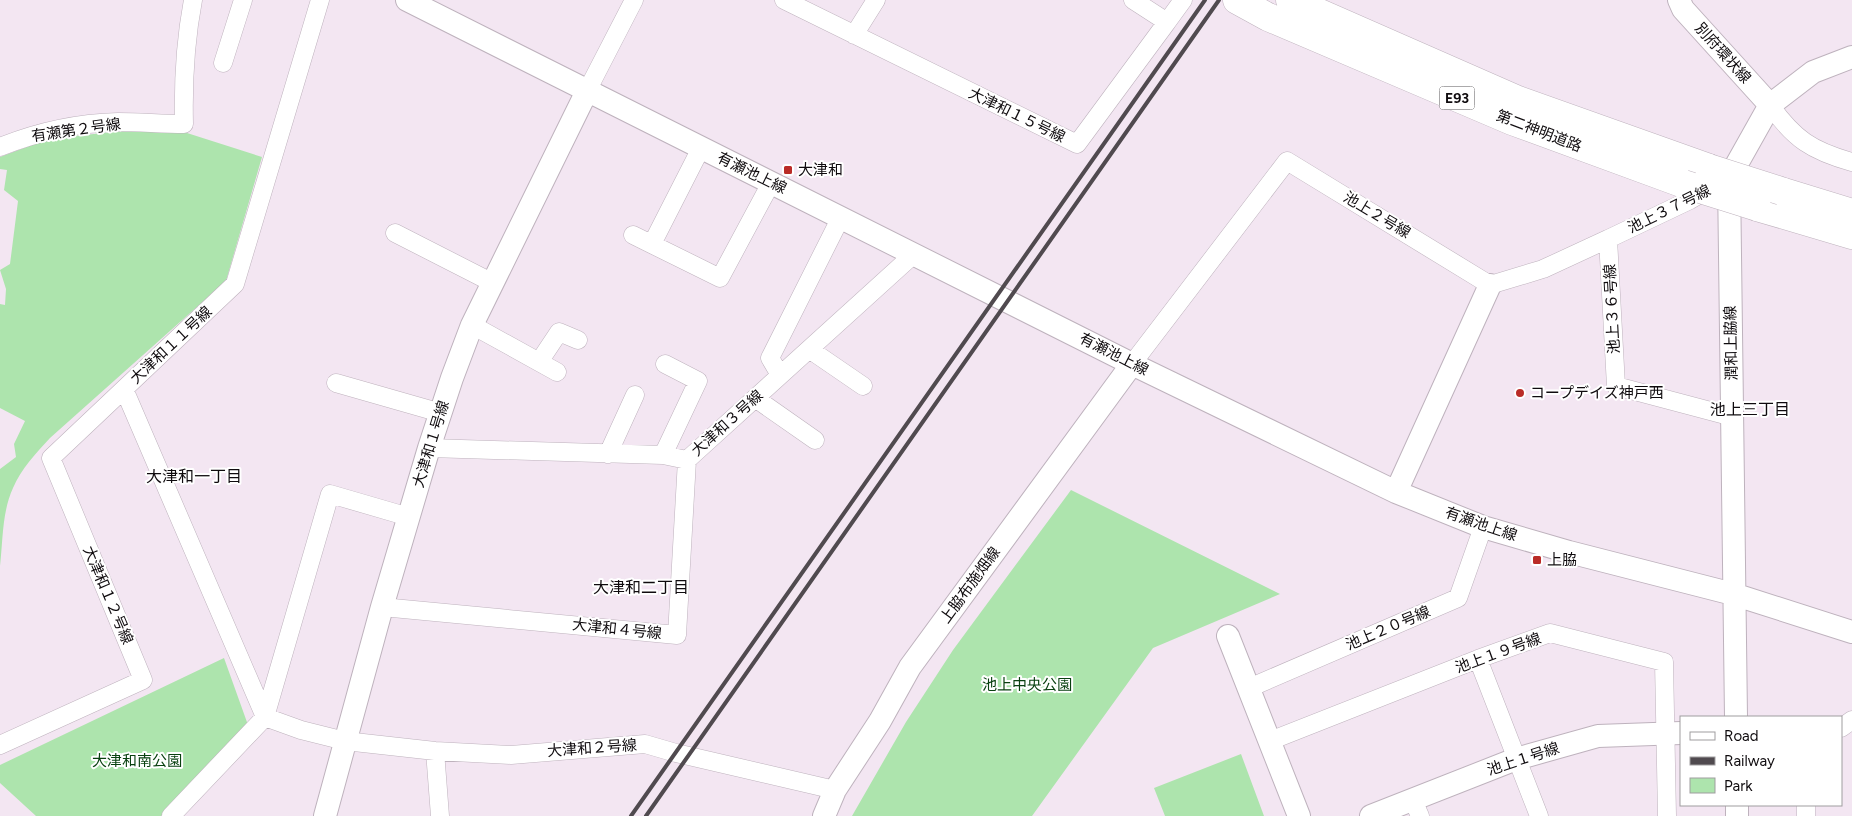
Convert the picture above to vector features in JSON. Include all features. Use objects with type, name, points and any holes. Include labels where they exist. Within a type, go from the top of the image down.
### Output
[{"type":"highway","name":"第二神明道路","points":[[1236,0],[1268,17],[1512,121],[1684,184],[1852,235]]},
{"type":"highway","name":"第二神明道路","points":[[1290,0],[1518,100],[1719,173],[1852,212]]},
{"type":"street","name":"有瀬第２号線","points":[[0,147],[25,137],[71,127],[116,122],[184,124],[183,80],[187,30],[193,0]]},
{"type":"street","points":[[223,63],[243,0]]},
{"type":"street","name":"大津和１１号線","points":[[264,717],[124,389],[235,284],[320,0]]},
{"type":"street","name":"有瀬池上線","points":[[406,0],[1132,364],[1396,492],[1483,527],[1569,552],[1734,594],[1852,632]]},
{"type":"street","points":[[587,91],[634,0]]},
{"type":"street","name":"大津和１５号線","points":[[784,0],[1077,144],[1167,22]]},
{"type":"street","points":[[854,34],[876,0]]},
{"type":"street","points":[[1133,0],[1167,22],[1181,3]]},
{"type":"street","name":"別府環状線","points":[[1679,0],[1683,9],[1770,105]]},
{"type":"street","points":[[1719,173],[1770,105],[1812,72],[1852,57]]},
{"type":"street","name":"大津和１号線","points":[[325,816],[382,607],[429,448],[472,325],[587,91]]},
{"type":"street","points":[[1770,105],[1784,125],[1805,143],[1831,156],[1852,162]]},
{"type":"street","points":[[652,244],[701,148]]},
{"type":"street","name":"池上２号線","points":[[1132,364],[1286,160],[1490,284]]},
{"type":"street","name":"池上３７号線","points":[[1608,238],[1690,200],[1719,173]]},
{"type":"street","name":"潤和上脇線","points":[[1719,173],[1733,417],[1736,716]]},
{"type":"street","points":[[633,235],[720,278],[771,183]]},
{"type":"street","points":[[780,375],[770,358],[841,217]]},
{"type":"street","points":[[395,233],[493,283]]},
{"type":"street","name":"池上３６号線","points":[[1490,284],[1543,269],[1608,238],[1616,386],[1733,417]]},
{"type":"street","name":"大津和３号線","points":[[429,448],[663,456],[687,460],[914,254]]},
{"type":"street","points":[[1396,492],[1490,284]]},
{"type":"street","points":[[472,325],[557,372]]},
{"type":"street","points":[[539,362],[559,332],[578,340]]},
{"type":"street","points":[[809,349],[863,386]]},
{"type":"street","points":[[663,456],[698,381],[665,364]]},
{"type":"street","name":"上脇布施畑線","points":[[824,816],[835,790],[880,721],[910,667],[1132,364]]},
{"type":"street","points":[[336,383],[441,413]]},
{"type":"street","name":"大津和１２号線","points":[[0,745],[143,680],[51,458],[124,389]]},
{"type":"street","points":[[608,454],[635,394]]},
{"type":"street","points":[[755,398],[815,440]]},
{"type":"street","name":"大津和４号線","points":[[382,607],[677,635],[687,460]]},
{"type":"street","points":[[171,816],[264,717],[330,494],[409,517]]},
{"type":"street","name":"池上２０号線","points":[[1249,688],[1458,598],[1483,527]]},
{"type":"street","name":"池上１９号線","points":[[1270,741],[1478,659],[1550,633],[1664,662],[1673,733]]},
{"type":"street","points":[[1228,636],[1299,816]]},
{"type":"street","points":[[1478,659],[1539,816]]},
{"type":"street","points":[[264,717],[301,730],[345,741]]},
{"type":"street","points":[[1667,816],[1673,733]]},
{"type":"street","name":"池上１号線","points":[[1371,816],[1417,808],[1516,759],[1598,736],[1673,733]]},
{"type":"street","name":"大津和２号線","points":[[345,741],[435,751],[511,755],[645,744],[835,790]]},
{"type":"street","points":[[435,751],[440,816]]},
{"type":"green space","points":[[121,131],[187,133],[262,157],[226,281],[50,438],[29,462],[16,481],[9,497],[0,566],[0,469],[16,457],[14,444],[25,421],[0,408],[0,304],[5,305],[6,289],[0,270],[10,264],[18,201],[4,190],[7,170],[0,169],[0,157],[48,139]]},
{"type":"green space","name":"池上中央公園","points":[[1071,490],[1280,594],[1153,648],[1032,816],[852,816],[906,722],[953,650]]},
{"type":"green space","name":"大津和南公園","points":[[224,658],[248,725],[161,816],[36,816],[0,783],[0,765]]},
{"type":"green space","points":[[1241,754],[1264,816],[1165,816],[1154,788]]},
{"type":"railway","points":[[631,816],[1205,0]]},
{"type":"railway","points":[[646,816],[1219,0]]},
{"type":"place","name":"大津和","points":[[788,170]]},
{"type":"place","name":"コープデイズ神戸西","points":[[1520,393]]},
{"type":"place","name":"上脇","points":[[1537,560]]},
{"type":"district","name":"池上三丁目","points":[[1750,409]]},
{"type":"district","name":"大津和一丁目","points":[[194,476]]},
{"type":"district","name":"大津和二丁目","points":[[641,587]]}]
